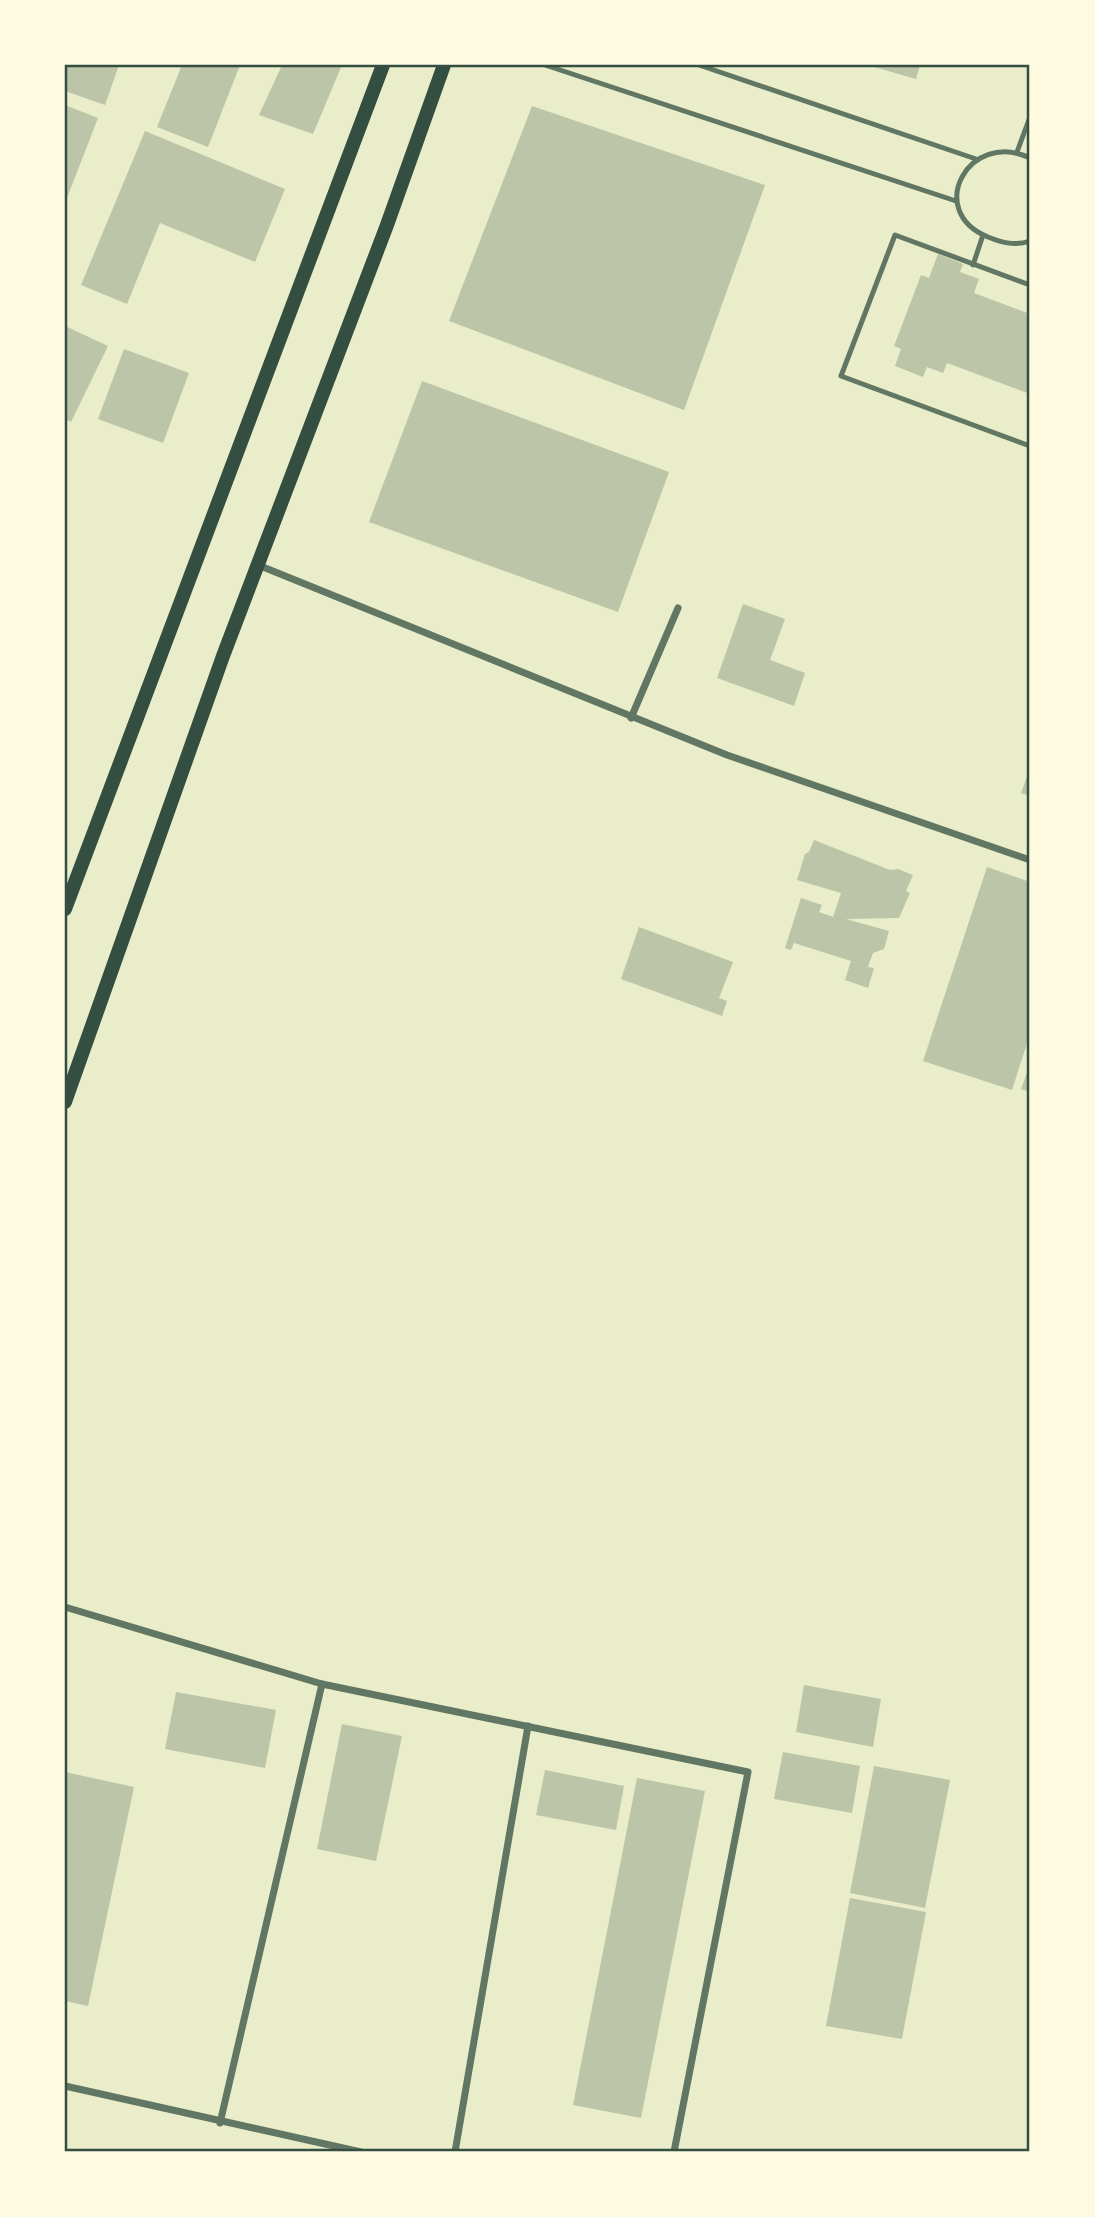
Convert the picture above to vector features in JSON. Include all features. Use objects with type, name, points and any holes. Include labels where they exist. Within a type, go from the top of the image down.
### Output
[{"type":"main road","points":[[65,909],[383,65]]},
{"type":"main road","points":[[65,1102],[258,565],[444,65]]},
{"type":"street","points":[[258,565],[727,755],[1030,860]]},
{"type":"street","points":[[631,718],[678,608]]},
{"type":"street","points":[[65,1606],[322,1684],[748,1772],[674,2152]]},
{"type":"street","points":[[220,2123],[322,1684]]},
{"type":"street","points":[[455,2152],[528,1726]]},
{"type":"street","points":[[65,2086],[220,2123],[361,2152]]},
{"type":"lane","points":[[545,65],[956,201]]},
{"type":"lane","points":[[699,65],[976,159]]},
{"type":"lane","points":[[1017,152],[1030,117]]},
{"type":"lane","points":[[1030,158],[1017,152],[998,150],[976,159],[962,175],[956,201],[960,218],[984,235],[1013,245],[1030,242]]},
{"type":"lane","points":[[1030,285],[895,235],[841,376],[1030,446]]},
{"type":"lane","points":[[974,265],[984,235]]},
{"type":"building","points":[[65,65],[119,65],[105,105],[65,91]]},
{"type":"building","points":[[182,65],[240,65],[208,147],[157,127]]},
{"type":"building","points":[[282,65],[342,65],[313,134],[259,115]]},
{"type":"building","points":[[867,65],[920,65],[916,79]]},
{"type":"building","points":[[65,105],[98,118],[65,203]]},
{"type":"building","points":[[532,106],[765,185],[684,410],[449,321]]},
{"type":"building","points":[[145,131],[285,189],[255,262],[160,223],[127,304],[81,285]]},
{"type":"building","points":[[938,254],[963,264],[960,272],[979,279],[974,293],[1030,314],[1030,394],[947,363],[943,373],[927,367],[923,377],[895,366],[901,349],[894,346],[921,275],[929,278]]},
{"type":"building","points":[[65,326],[108,346],[71,422],[65,419]]},
{"type":"building","points":[[124,349],[189,373],[163,443],[98,419]]},
{"type":"building","points":[[422,381],[669,472],[618,612],[369,522]]},
{"type":"building","points":[[743,604],[785,619],[770,660],[805,673],[794,706],[717,678]]},
{"type":"building","points":[[1030,768],[1030,796],[1021,793]]},
{"type":"building","points":[[814,840],[890,870],[898,869],[913,875],[906,891],[910,893],[899,918],[846,919],[889,931],[884,949],[873,953],[868,967],[874,968],[868,988],[845,980],[851,961],[794,943],[791,950],[785,948],[801,898],[822,905],[819,912],[833,917],[841,893],[797,880],[805,854],[809,852]]},
{"type":"building","points":[[987,867],[1030,882],[1030,1034],[1012,1090],[923,1061]]},
{"type":"building","points":[[639,927],[733,962],[719,998],[727,1001],[722,1016],[621,979]]},
{"type":"building","points":[[1030,1064],[1030,1092],[1021,1089]]},
{"type":"building","points":[[804,1685],[881,1699],[873,1747],[796,1732]]},
{"type":"building","points":[[176,1692],[276,1710],[265,1768],[165,1749]]},
{"type":"building","points":[[342,1724],[402,1736],[376,1861],[317,1849]]},
{"type":"building","points":[[783,1752],[860,1766],[852,1813],[774,1799]]},
{"type":"building","points":[[874,1766],[950,1780],[925,1908],[850,1893]]},
{"type":"building","points":[[545,1770],[624,1786],[616,1830],[536,1815]]},
{"type":"building","points":[[65,1772],[134,1787],[88,2006],[65,2001]]},
{"type":"building","points":[[637,1778],[705,1791],[641,2118],[573,2105]]},
{"type":"building","points":[[850,1898],[926,1912],[902,2039],[826,2026]]}]
